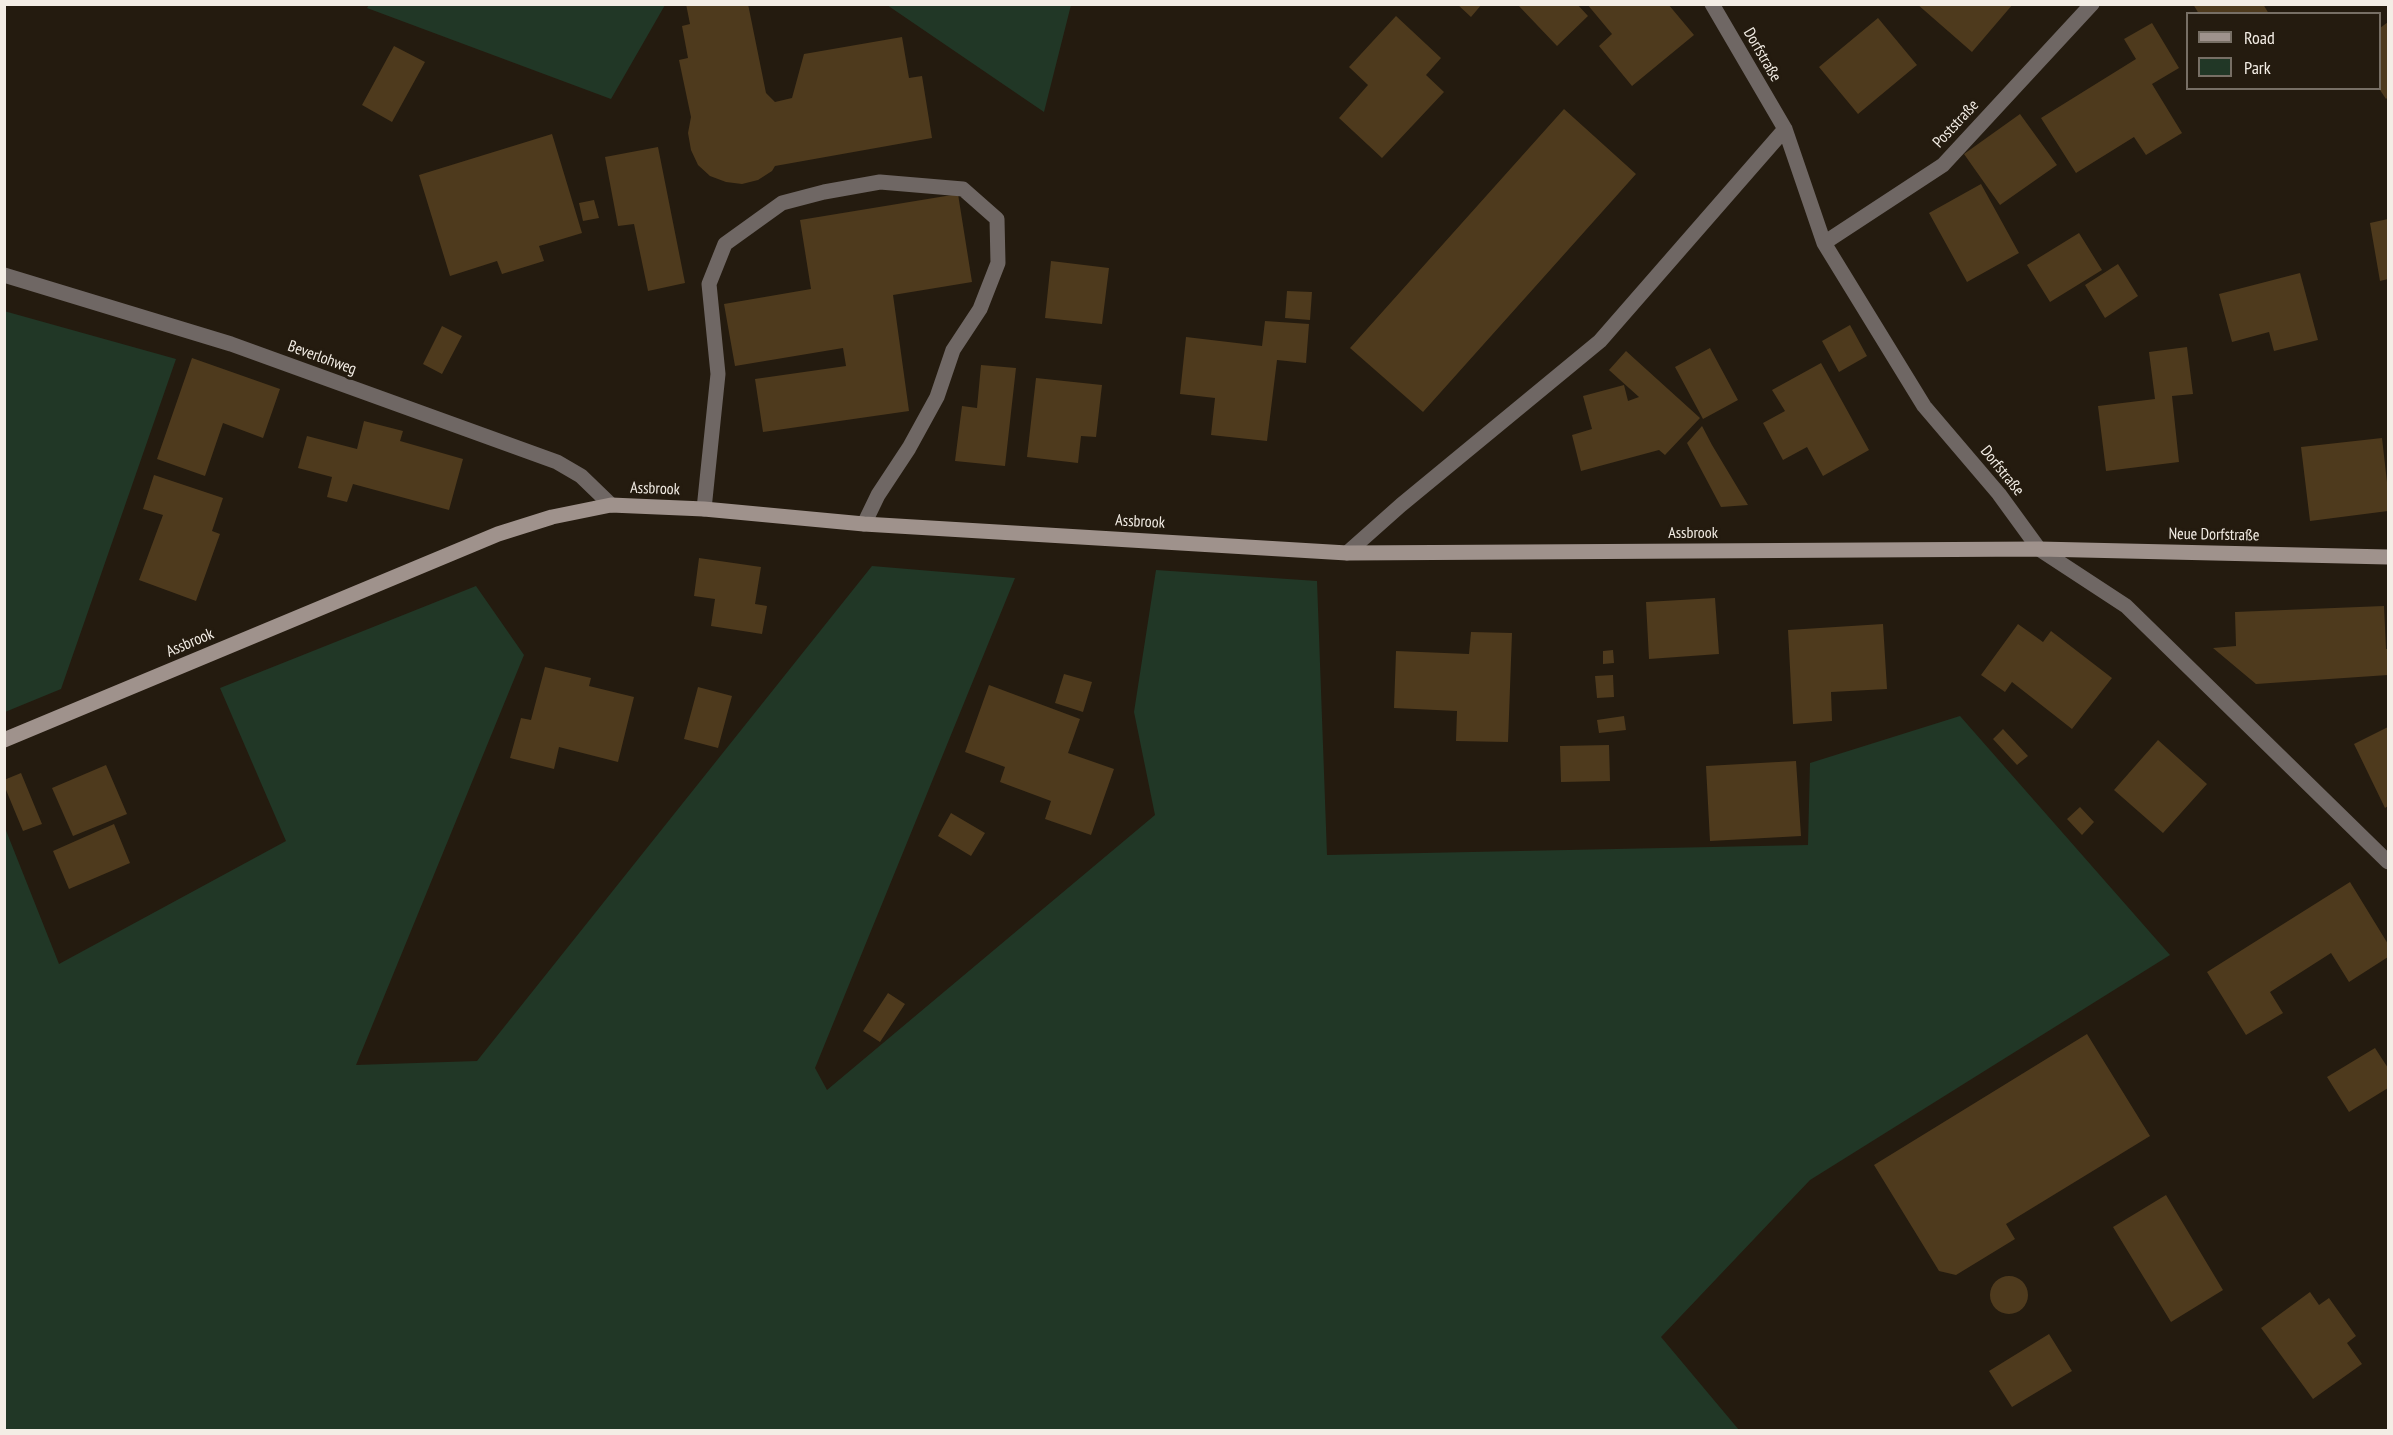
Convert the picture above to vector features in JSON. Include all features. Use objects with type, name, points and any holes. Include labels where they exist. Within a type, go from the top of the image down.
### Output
[{"type":"street","name":"Dorfstraße","points":[[1712,4],[1785,129],[1824,243],[1924,405],[1999,494],[2039,549],[2126,606],[2388,862]]},
{"type":"street","name":"Poststraße","points":[[1824,243],[1943,165],[2092,4]]},
{"type":"street","points":[[1347,553],[1401,505],[1600,341],[1785,129]]},
{"type":"street","points":[[704,509],[718,374],[709,284],[725,244],[782,203],[824,192],[880,182],[963,189],[997,219],[998,263],[980,309],[953,350],[937,397],[909,448],[878,495],[864,524]]},
{"type":"street","name":"Beverlohweg","points":[[4,275],[231,344],[557,462],[581,476],[611,505]]},
{"type":"street","name":"Assbrook","points":[[4,740],[498,534],[552,517],[611,505],[704,509],[864,524],[1347,553],[2039,549]]},
{"type":"street","name":"Neue Dorfstraße","points":[[2039,549],[2388,557]]},
{"type":"green space","points":[[665,4],[611,99],[367,8],[369,5]]},
{"type":"green space","points":[[887,5],[1071,5],[1044,112]]},
{"type":"green space","points":[[4,311],[176,359],[61,689],[5,712]]},
{"type":"green space","points":[[872,566],[1015,578],[815,1068],[827,1090],[1155,815],[1134,712],[1156,570],[1317,581],[1327,855],[1808,845],[1810,763],[1960,716],[2170,955],[1810,1180],[1661,1337],[1739,1430],[5,1430],[5,828],[59,964],[286,841],[220,688],[476,586],[524,655],[356,1065],[477,1061]]},
{"type":"building","points":[[686,4],[748,4],[766,93],[775,102],[792,98],[804,54],[902,37],[909,78],[922,76],[932,138],[775,166],[772,171],[758,180],[742,184],[726,182],[710,176],[698,165],[691,150],[688,133],[691,117],[679,60],[688,58],[682,26],[690,24]]},
{"type":"building","points":[[1457,4],[1482,4],[1471,17]]},
{"type":"building","points":[[1517,4],[1577,4],[1588,16],[1557,46]]},
{"type":"building","points":[[1587,4],[1668,4],[1694,35],[1632,86],[1599,46],[1612,34]]},
{"type":"building","points":[[1917,4],[2013,4],[1972,52]]},
{"type":"building","points":[[2193,4],[2263,4],[2268,12],[2198,12]]},
{"type":"building","points":[[1396,16],[1441,58],[1426,75],[1444,92],[1382,158],[1339,118],[1368,85],[1349,67]]},
{"type":"building","points":[[1878,18],[1917,65],[1858,114],[1819,67]]},
{"type":"building","points":[[2388,22],[2388,97],[2386,99],[2380,90],[2381,27]]},
{"type":"building","points":[[2152,23],[2179,68],[2152,84],[2182,133],[2146,155],[2134,137],[2076,173],[2041,118],[2136,59],[2124,39]]},
{"type":"building","points":[[394,46],[425,62],[392,122],[362,105]]},
{"type":"building","points":[[1564,109],[1636,174],[1423,412],[1350,348]]},
{"type":"building","points":[[2020,114],[2057,165],[2000,205],[1964,154]]},
{"type":"building","points":[[552,134],[582,233],[539,246],[544,261],[502,274],[497,261],[450,276],[419,175]]},
{"type":"building","points":[[658,147],[685,283],[648,291],[634,224],[618,226],[605,157]]},
{"type":"building","points":[[1981,184],[2019,253],[1967,282],[1929,213]]},
{"type":"building","points":[[958,194],[972,282],[893,295],[909,411],[763,432],[755,379],[846,366],[843,348],[735,366],[724,304],[811,289],[800,220]]},
{"type":"building","points":[[594,200],[599,218],[583,221],[579,203]]},
{"type":"building","points":[[2388,219],[2388,279],[2380,281],[2370,223]]},
{"type":"building","points":[[2079,233],[2102,270],[2050,302],[2027,265]]},
{"type":"building","points":[[1051,261],[1109,268],[1102,324],[1045,318]]},
{"type":"building","points":[[2118,264],[2138,296],[2105,318],[2085,285]]},
{"type":"building","points":[[2300,273],[2318,340],[2274,351],[2269,332],[2232,342],[2219,294]]},
{"type":"building","points":[[1287,291],[1312,292],[1310,320],[1285,318]]},
{"type":"building","points":[[1265,321],[1309,324],[1306,363],[1277,360],[1267,441],[1211,435],[1215,398],[1180,394],[1186,337],[1262,346]]},
{"type":"building","points":[[1850,325],[1867,356],[1839,372],[1822,341]]},
{"type":"building","points":[[442,326],[462,336],[442,374],[423,364]]},
{"type":"building","points":[[2187,347],[2193,394],[2172,396],[2179,462],[2106,471],[2098,406],[2155,399],[2149,352]]},
{"type":"building","points":[[1710,348],[1738,400],[1703,419],[1675,367]]},
{"type":"building","points":[[1626,351],[1700,418],[1665,455],[1659,450],[1581,471],[1572,435],[1592,429],[1583,396],[1624,385],[1628,401],[1639,397],[1609,370]]},
{"type":"building","points":[[192,358],[280,389],[263,438],[223,423],[205,476],[157,459]]},
{"type":"building","points":[[1821,363],[1869,450],[1823,476],[1807,447],[1783,460],[1763,423],[1785,411],[1772,390]]},
{"type":"building","points":[[981,365],[1016,368],[1005,466],[955,461],[962,406],[977,408]]},
{"type":"building","points":[[1036,378],[1102,385],[1096,437],[1081,436],[1078,463],[1027,457]]},
{"type":"building","points":[[364,421],[403,431],[400,441],[463,459],[449,510],[353,484],[347,502],[327,497],[332,477],[298,468],[307,436],[357,449]]},
{"type":"building","points":[[1702,426],[1748,505],[1721,507],[1687,443]]},
{"type":"building","points":[[2382,438],[2388,511],[2310,521],[2301,447]]},
{"type":"building","points":[[154,475],[223,498],[212,531],[220,534],[196,601],[139,580],[163,515],[143,509]]},
{"type":"building","points":[[699,558],[761,567],[755,604],[767,606],[762,634],[711,626],[715,599],[694,596]]},
{"type":"building","points":[[1715,598],[1719,654],[1649,659],[1646,602]]},
{"type":"building","points":[[2384,606],[2388,675],[2256,684],[2213,648],[2236,646],[2235,612]]},
{"type":"building","points":[[1883,624],[1887,689],[1831,692],[1832,721],[1793,724],[1788,630]]},
{"type":"building","points":[[2018,624],[2043,642],[2051,631],[2112,678],[2072,729],[2012,682],[2005,692],[1981,675]]},
{"type":"building","points":[[1471,632],[1512,633],[1508,742],[1456,741],[1457,711],[1394,708],[1396,651],[1469,654]]},
{"type":"building","points":[[1613,650],[1614,663],[1603,664],[1603,651]]},
{"type":"building","points":[[545,667],[591,678],[589,686],[634,697],[618,762],[559,747],[554,769],[510,758],[521,718],[531,720]]},
{"type":"building","points":[[1064,674],[1092,682],[1083,712],[1055,703]]},
{"type":"building","points":[[1613,675],[1614,697],[1597,698],[1595,676]]},
{"type":"building","points":[[989,685],[1080,719],[1068,753],[1114,769],[1091,835],[1045,819],[1051,801],[1000,782],[1005,767],[965,752]]},
{"type":"building","points":[[698,687],[732,696],[718,748],[684,739]]},
{"type":"building","points":[[1624,716],[1626,730],[1599,733],[1597,720]]},
{"type":"building","points":[[2388,727],[2388,806],[2385,808],[2354,744]]},
{"type":"building","points":[[2003,729],[2028,756],[2017,765],[1993,739]]},
{"type":"building","points":[[2158,740],[2207,784],[2163,833],[2114,790]]},
{"type":"building","points":[[1609,745],[1610,781],[1561,782],[1560,746]]},
{"type":"building","points":[[1796,761],[1801,836],[1710,841],[1706,766]]},
{"type":"building","points":[[106,765],[127,814],[73,836],[52,788]]},
{"type":"building","points":[[21,773],[42,824],[23,831],[4,785],[4,780]]},
{"type":"building","points":[[2080,807],[2094,822],[2082,835],[2067,819]]},
{"type":"building","points":[[951,813],[985,833],[971,856],[938,836]]},
{"type":"building","points":[[114,824],[130,863],[69,889],[53,851]]},
{"type":"building","points":[[2350,882],[2388,944],[2388,957],[2349,982],[2331,953],[2270,992],[2283,1013],[2246,1035],[2207,972]]},
{"type":"building","points":[[888,993],[905,1004],[880,1042],[863,1031]]},
{"type":"building","points":[[2087,1034],[2150,1136],[2006,1224],[2015,1239],[1956,1275],[1939,1271],[1874,1165]]},
{"type":"building","points":[[2375,1048],[2388,1068],[2388,1088],[2349,1112],[2327,1077]]},
{"type":"building","points":[[2166,1195],[2223,1290],[2171,1322],[2113,1227]]},
{"type":"building","points":[[2009,1276],[2022,1282],[2028,1295],[2022,1308],[2009,1314],[1996,1308],[1990,1295],[1996,1282]]},
{"type":"building","points":[[2310,1292],[2319,1305],[2329,1298],[2356,1336],[2347,1343],[2362,1364],[2313,1399],[2261,1328]]},
{"type":"building","points":[[2049,1334],[2072,1371],[2012,1407],[1989,1371]]}]
